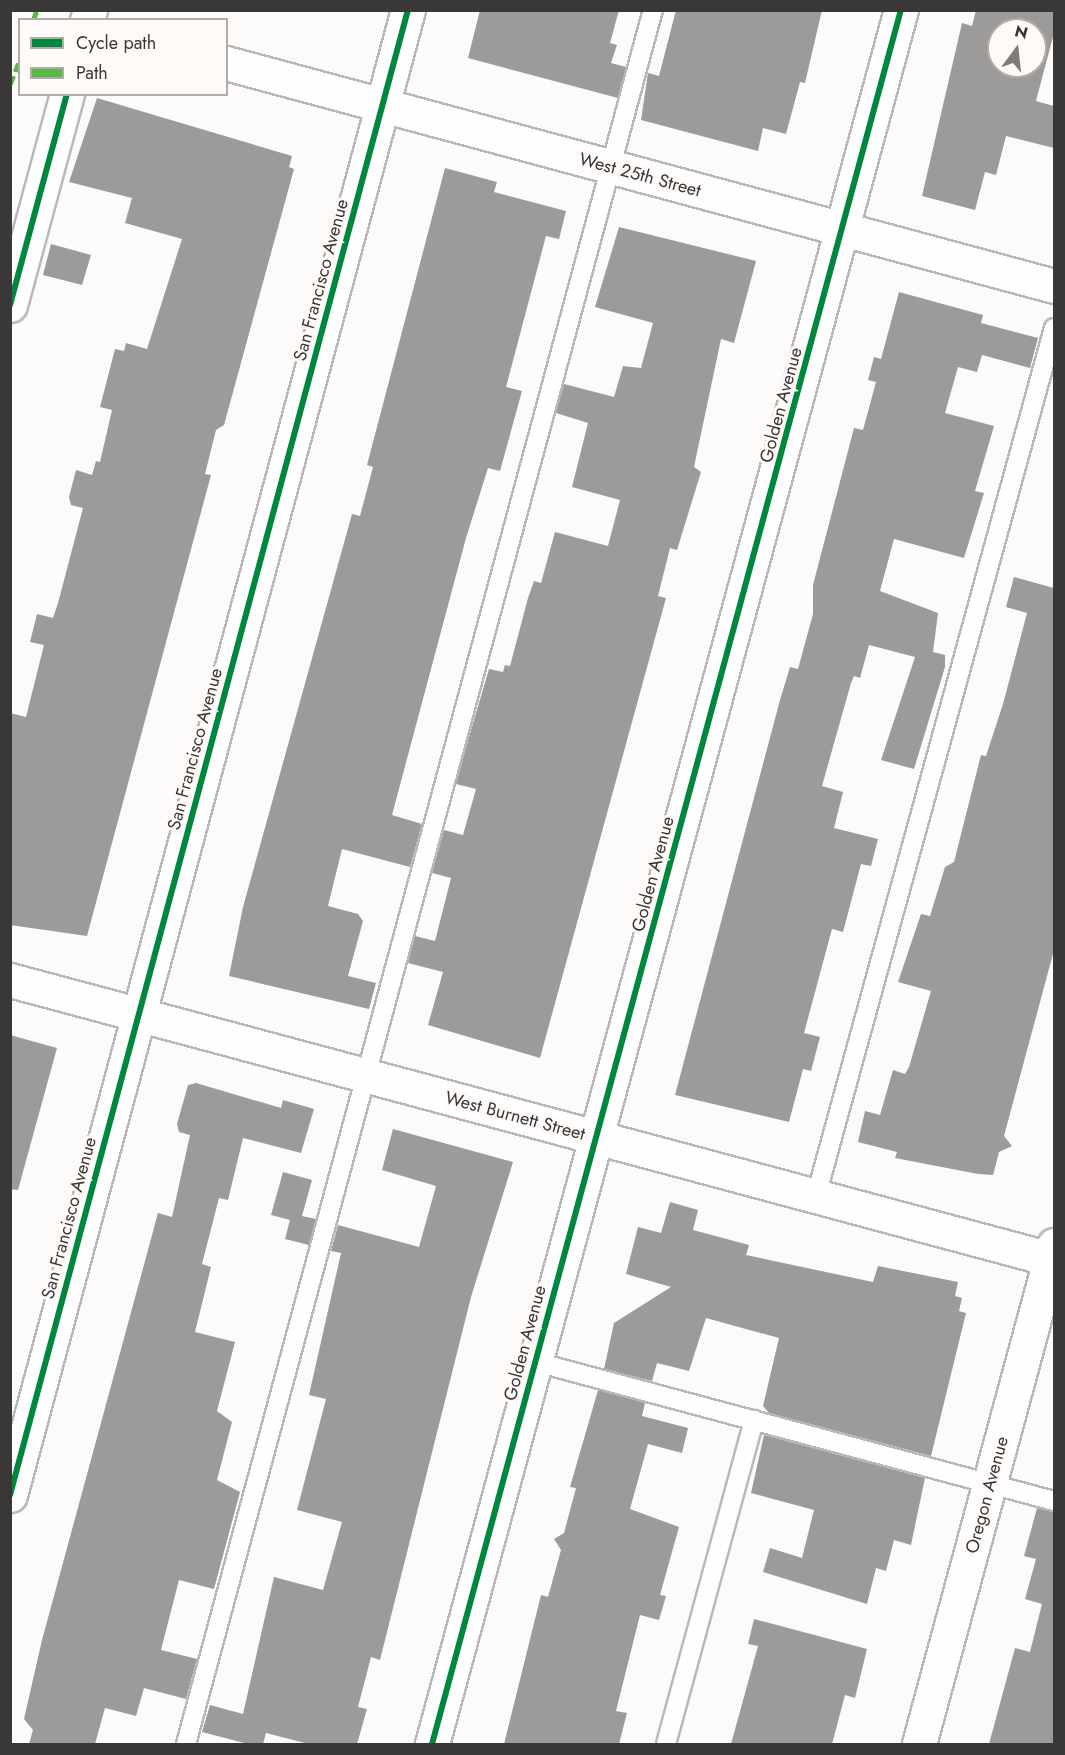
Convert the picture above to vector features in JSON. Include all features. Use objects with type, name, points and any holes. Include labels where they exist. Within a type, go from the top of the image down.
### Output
[{"type":"street","name":"San Francisco Avenue","points":[[10,1495],[408,10]]},
{"type":"street","name":"Golden Avenue","points":[[432,1744],[844,230],[901,10]]},
{"type":"street","name":"West 25th Street","points":[[228,64],[1054,286]]},
{"type":"street","points":[[10,305],[66,96]]},
{"type":"street","name":"West Burnett Street","points":[[10,980],[816,1196],[1053,1254]]},
{"type":"street","name":"Oregon Avenue","points":[[919,1744],[1053,1254]]},
{"type":"lane","points":[[186,1744],[653,10]]},
{"type":"lane","points":[[816,1196],[1054,328]]},
{"type":"lane","points":[[536,1362],[1054,1501]]},
{"type":"lane","points":[[666,1744],[754,1420]]},
{"type":"building","points":[[480,10],[619,10],[610,43],[617,45],[611,63],[626,67],[618,98],[468,58]]},
{"type":"building","points":[[676,10],[822,10],[805,83],[800,82],[786,134],[763,128],[758,151],[641,120],[648,73],[659,76]]},
{"type":"building","points":[[976,10],[1054,10],[1054,33],[1047,59],[1047,18],[987,18],[987,78],[1042,78],[1036,101],[1054,106],[1054,148],[1006,136],[996,175],[985,172],[975,210],[922,196],[962,23],[972,26]]},
{"type":"building","points":[[97,98],[292,156],[289,167],[294,169],[224,425],[216,430],[205,474],[211,475],[87,936],[10,925],[10,713],[26,717],[44,645],[30,642],[37,614],[53,618],[58,603],[83,508],[71,505],[69,497],[76,470],[92,475],[96,461],[100,462],[112,410],[100,407],[115,349],[124,351],[126,343],[147,349],[182,239],[125,223],[132,198],[69,182]]},
{"type":"building","points":[[445,168],[497,182],[494,192],[566,211],[559,239],[546,236],[506,387],[522,391],[500,471],[488,468],[466,538],[392,815],[422,824],[410,867],[342,849],[328,906],[358,914],[363,921],[348,976],[376,983],[369,1009],[229,976],[243,907],[352,514],[360,516],[373,467],[367,465]]},
{"type":"building","points":[[619,227],[756,261],[734,343],[721,339],[694,467],[701,472],[677,550],[670,548],[658,596],[666,598],[540,1058],[428,1025],[443,972],[408,963],[415,936],[435,941],[451,878],[432,873],[444,830],[463,835],[476,789],[456,784],[489,669],[503,672],[505,665],[510,666],[528,598],[534,581],[541,583],[555,532],[608,546],[620,500],[572,487],[588,423],[556,413],[564,384],[614,397],[623,366],[641,368],[653,323],[595,307]]},
{"type":"building","points":[[51,244],[91,255],[82,285],[43,275]]},
{"type":"building","points":[[899,292],[983,315],[981,323],[1038,338],[1030,368],[982,355],[977,372],[958,367],[945,413],[994,426],[975,491],[984,493],[964,558],[894,539],[880,591],[938,613],[933,652],[945,655],[945,667],[914,769],[881,760],[915,657],[869,645],[860,678],[854,676],[851,683],[822,786],[843,792],[834,828],[878,839],[871,866],[861,864],[843,932],[832,929],[804,1033],[820,1037],[811,1071],[803,1069],[789,1122],[675,1095],[780,700],[790,667],[798,669],[813,614],[813,585],[854,428],[863,430],[876,382],[868,380],[874,357],[881,359]]},
{"type":"building","points":[[1014,577],[1054,588],[1054,950],[1004,1136],[1012,1146],[999,1152],[993,1175],[895,1158],[897,1152],[858,1142],[865,1111],[880,1115],[893,1070],[905,1074],[909,1067],[931,991],[898,982],[921,914],[930,916],[945,867],[954,862],[981,755],[986,756],[1003,704],[1027,613],[1006,607]]},
{"type":"building","points":[[10,1035],[57,1048],[18,1190],[10,1189]]},
{"type":"building","points":[[196,1083],[281,1108],[283,1100],[314,1109],[301,1153],[243,1138],[228,1200],[219,1198],[202,1264],[211,1267],[195,1332],[235,1342],[217,1411],[232,1422],[217,1480],[240,1492],[214,1589],[179,1580],[161,1650],[197,1659],[186,1699],[144,1688],[136,1716],[105,1708],[95,1744],[29,1744],[33,1730],[24,1719],[42,1640],[158,1213],[172,1217],[190,1135],[179,1132],[177,1124],[188,1085]]},
{"type":"building","points":[[393,1129],[513,1162],[471,1297],[380,1660],[371,1657],[358,1707],[367,1709],[357,1744],[309,1744],[266,1733],[263,1744],[248,1744],[202,1732],[210,1705],[243,1714],[274,1577],[323,1590],[342,1522],[297,1510],[326,1399],[309,1395],[341,1253],[331,1251],[338,1225],[419,1247],[436,1186],[382,1170]]},
{"type":"building","points":[[283,1172],[312,1180],[302,1216],[316,1219],[309,1245],[285,1239],[290,1220],[271,1215]]},
{"type":"building","points":[[670,1202],[698,1210],[693,1230],[749,1245],[746,1255],[873,1282],[878,1266],[958,1282],[955,1296],[962,1298],[959,1311],[966,1313],[931,1456],[769,1413],[763,1406],[779,1338],[706,1318],[689,1371],[657,1363],[652,1381],[604,1369],[614,1323],[671,1287],[626,1274],[638,1227],[661,1233]]},
{"type":"building","points":[[598,1390],[645,1403],[642,1416],[688,1428],[682,1453],[648,1444],[630,1509],[679,1527],[660,1595],[666,1596],[659,1620],[640,1615],[616,1711],[627,1713],[619,1744],[504,1744],[541,1595],[548,1597],[561,1550],[554,1539],[564,1533],[576,1488],[570,1487]]},
{"type":"building","points":[[764,1435],[925,1478],[911,1545],[894,1540],[886,1571],[876,1568],[867,1604],[763,1572],[770,1548],[802,1558],[814,1510],[751,1493]]},
{"type":"building","points":[[1037,1508],[1054,1512],[1054,1744],[989,1744],[1015,1648],[1030,1652],[1042,1604],[1025,1599],[1036,1559],[1024,1556]]},
{"type":"building","points":[[754,1619],[867,1649],[855,1698],[845,1695],[832,1744],[731,1744],[758,1646],[748,1644]]},
{"type":"marked path","points":[[34,18],[37,10]]},
{"type":"marked path","points":[[10,84],[18,64]]},
{"type":"cycle path","points":[[10,1495],[408,10]]},
{"type":"cycle path","points":[[432,1744],[901,10]]},
{"type":"cycle path","points":[[10,305],[66,96]]}]
